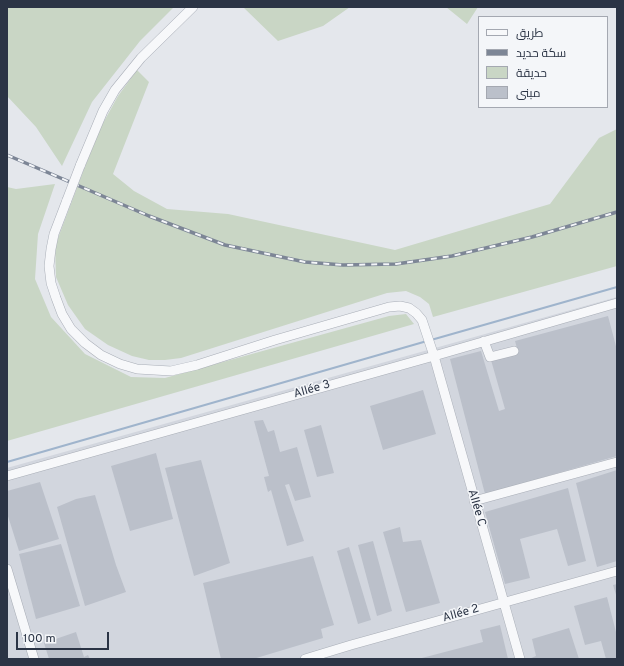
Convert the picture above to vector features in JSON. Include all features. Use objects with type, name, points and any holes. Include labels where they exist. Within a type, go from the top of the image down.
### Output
[{"type":"street","name":"Allée C","points":[[193,7],[141,58],[115,90],[103,111],[54,234],[49,266],[51,283],[62,314],[71,328],[85,343],[101,355],[120,364],[137,369],[171,371],[191,367],[275,340],[389,307],[400,306],[409,308],[416,313],[422,320],[433,354],[520,659]]},
{"type":"street","name":"Allée 3","points":[[7,476],[433,354],[484,342],[617,303]]},
{"type":"street","points":[[484,342],[490,357],[514,350]]},
{"type":"street","points":[[474,502],[617,462]]},
{"type":"street","points":[[7,569],[34,659]]},
{"type":"street","name":"Allée 2","points":[[305,659],[617,571]]},
{"type":"shaded area","points":[[617,297],[617,659],[7,659],[7,468]]},
{"type":"green space","points":[[7,7],[174,7],[140,41],[92,102],[62,166],[36,127],[7,96]]},
{"type":"green space","points":[[243,7],[350,7],[323,26],[278,41]]},
{"type":"green space","points":[[446,7],[478,7],[467,24]]},
{"type":"green space","points":[[137,70],[149,82],[113,174],[134,191],[167,209],[228,214],[395,250],[550,204],[599,138],[617,129],[617,266],[433,317],[429,304],[420,297],[406,291],[387,293],[181,358],[149,360],[132,356],[108,345],[85,329],[68,305],[56,277],[55,246],[102,125],[118,96]]},
{"type":"green space","points":[[55,184],[38,234],[35,279],[51,317],[85,354],[131,377],[165,378],[389,316],[406,314],[414,324],[7,441],[7,187],[16,189]]},
{"type":"building","points":[[608,316],[617,350],[617,456],[485,494],[450,359],[481,351],[499,411],[505,409],[491,360],[518,352],[515,341]]},
{"type":"building","points":[[423,390],[436,434],[383,450],[370,406]]},
{"type":"building","points":[[263,420],[268,432],[274,430],[280,452],[297,447],[311,497],[295,501],[289,484],[285,485],[304,541],[287,546],[271,490],[268,492],[264,477],[269,476],[254,421]]},
{"type":"building","points":[[321,425],[334,473],[317,477],[304,430]]},
{"type":"building","points":[[156,453],[173,519],[130,531],[111,466]]},
{"type":"building","points":[[201,460],[230,563],[194,576],[165,468]]},
{"type":"building","points":[[617,470],[617,561],[597,567],[576,483]]},
{"type":"building","points":[[40,482],[59,539],[19,551],[7,513],[7,491]]},
{"type":"building","points":[[568,488],[586,561],[568,566],[557,529],[520,539],[530,578],[505,584],[485,512]]},
{"type":"building","points":[[95,495],[116,565],[126,592],[85,606],[57,507],[76,499]]},
{"type":"building","points":[[400,527],[403,542],[421,540],[440,603],[406,612],[383,532]]},
{"type":"building","points":[[373,541],[392,611],[377,616],[358,545]]},
{"type":"building","points":[[61,544],[80,606],[36,619],[19,554]]},
{"type":"building","points":[[349,547],[371,620],[358,624],[337,551]]},
{"type":"building","points":[[313,556],[334,625],[321,629],[323,638],[253,659],[221,659],[203,583]]},
{"type":"building","points":[[617,584],[617,598],[613,585]]},
{"type":"building","points":[[607,597],[617,636],[617,659],[606,659],[601,641],[585,645],[574,606]]},
{"type":"building","points":[[500,625],[508,659],[418,659],[483,642],[480,630]]},
{"type":"building","points":[[569,628],[579,659],[529,659],[536,656],[532,639]]},
{"type":"building","points":[[76,632],[84,657],[88,655],[90,659],[49,659],[44,643]]},
{"type":"waterway","points":[[431,340],[617,287]]},
{"type":"waterway","points":[[7,462],[427,341]]},
{"type":"railway","points":[[7,155],[149,216],[225,245],[305,262],[343,265],[396,264],[452,256],[532,237],[617,212]]}]
